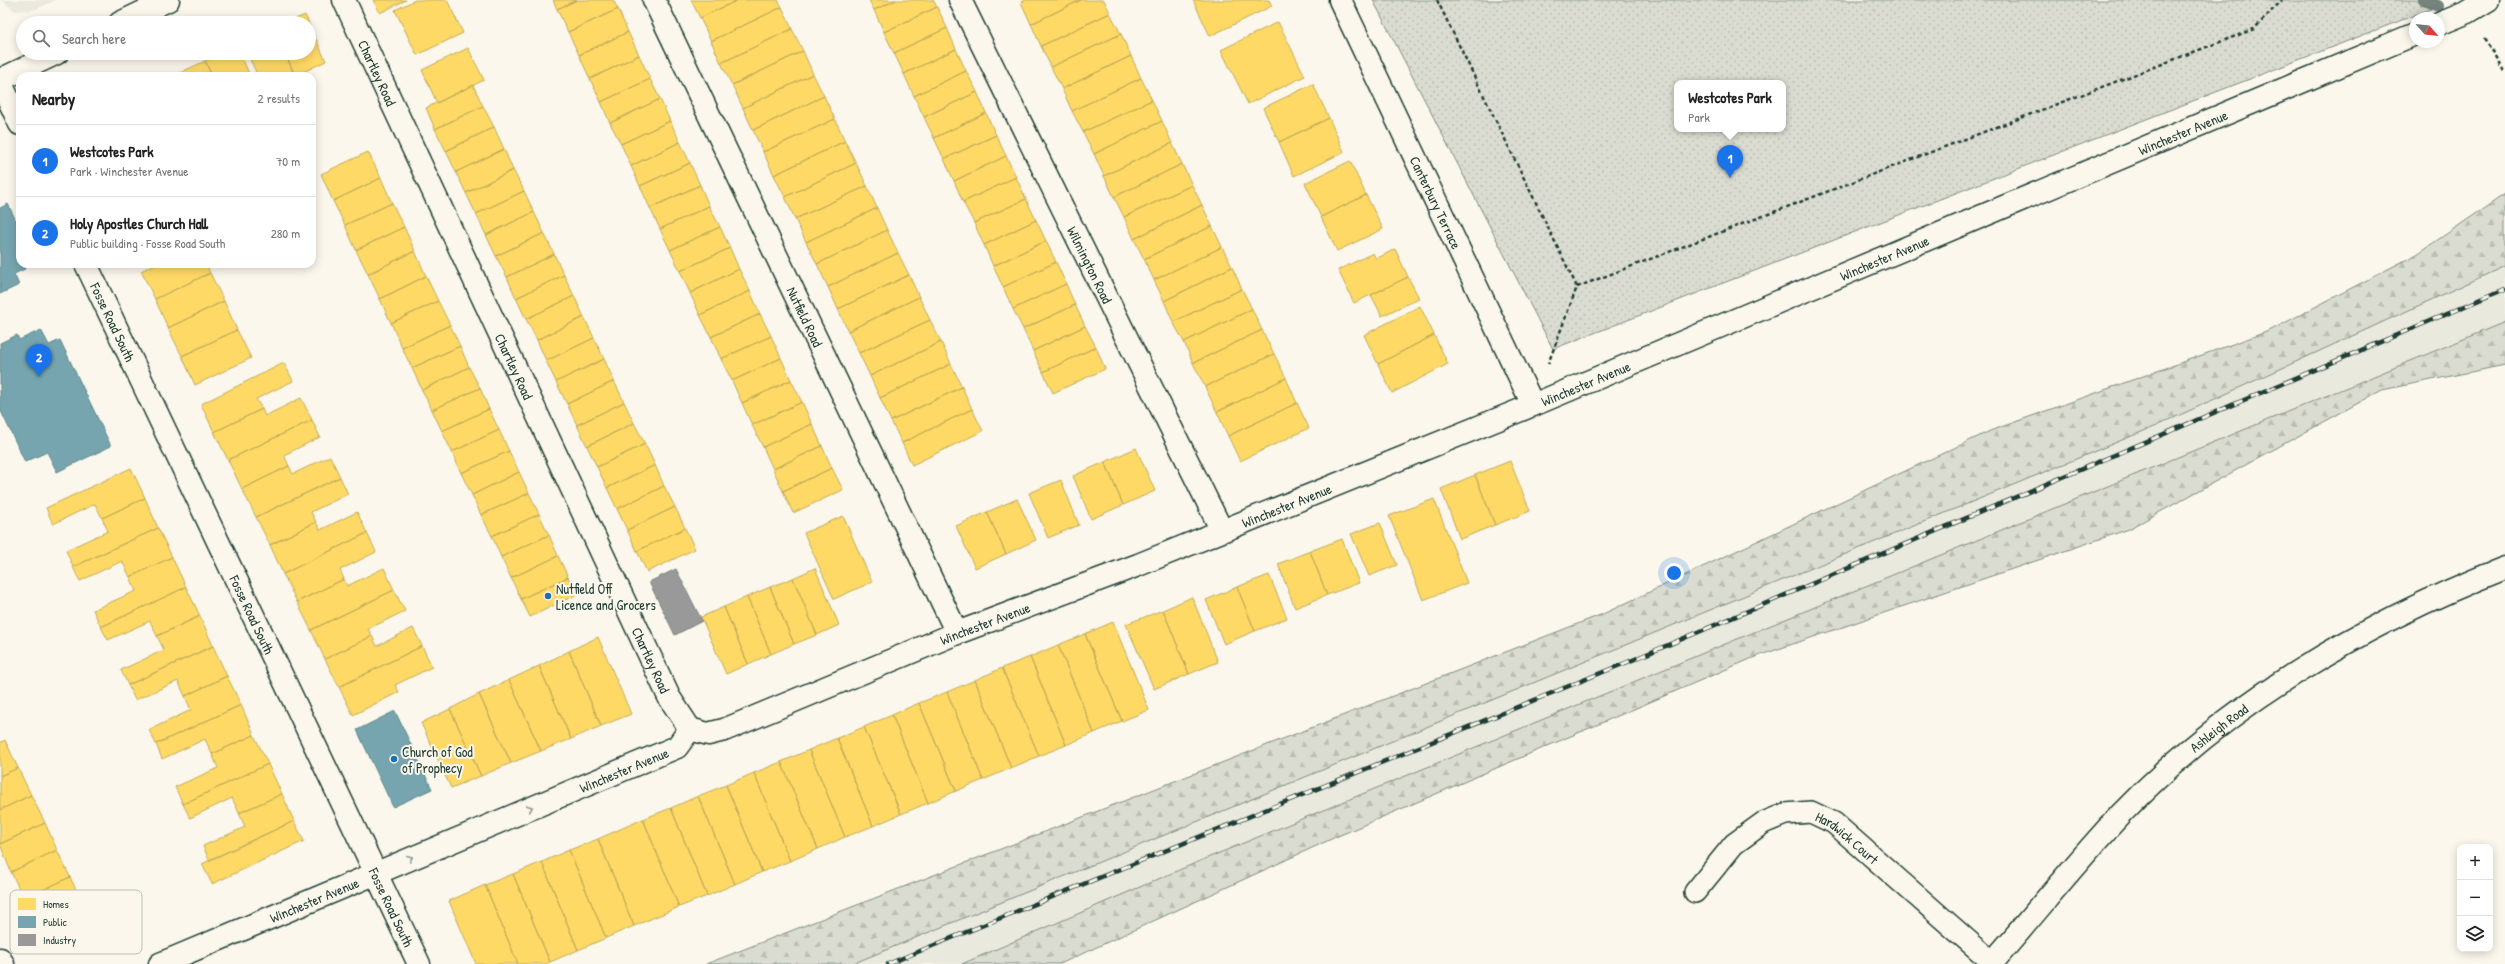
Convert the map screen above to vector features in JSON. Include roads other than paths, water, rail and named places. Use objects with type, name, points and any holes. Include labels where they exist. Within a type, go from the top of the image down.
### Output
[{"type":"street","points":[[135,16],[168,0]]},
{"type":"street","name":"Chartley Road","points":[[344,0],[669,697],[690,729]]},
{"type":"street","name":"Nutfield Road","points":[[654,0],[957,633]]},
{"type":"street","name":"Wilmington Road","points":[[960,0],[1221,529]]},
{"type":"street","name":"Canterbury Terrace","points":[[1340,0],[1533,405]]},
{"type":"street","points":[[2445,22],[2468,12],[2488,0]]},
{"type":"street","name":"Winchester Avenue","points":[[160,964],[677,747],[690,729],[708,734],[724,730],[957,633],[1138,565],[1221,529],[1533,405],[2409,37]]},
{"type":"street","points":[[18,72],[43,60]]},
{"type":"street","points":[[16,73],[0,81],[16,115]]},
{"type":"street","name":"Fosse Road South","points":[[88,268],[374,873],[419,964]]},
{"type":"street","name":"Ashleigh Road","points":[[1991,963],[2121,814],[2173,765],[2232,717],[2341,646],[2450,590],[2505,568]]},
{"type":"street","points":[[0,959],[2,964]]},
{"type":"lane","name":"Hardwick Court","points":[[1695,892],[1734,844],[1763,823],[1785,814],[1811,812],[1834,823],[1991,963]]},
{"type":"waterway","points":[[2424,0],[2438,6]]},
{"type":"railway","points":[[888,964],[1635,659],[2505,289]]},
{"type":"place","name":"Westcotes Park","points":[[1730,178]]},
{"type":"place","name":"Holy Apostles Church Hall","points":[[39,377]]},
{"type":"place","name":"Nutfield Off Licence and Grocers","points":[[548,596]]},
{"type":"place","name":"Church of God of Prophecy","points":[[394,759]]}]
